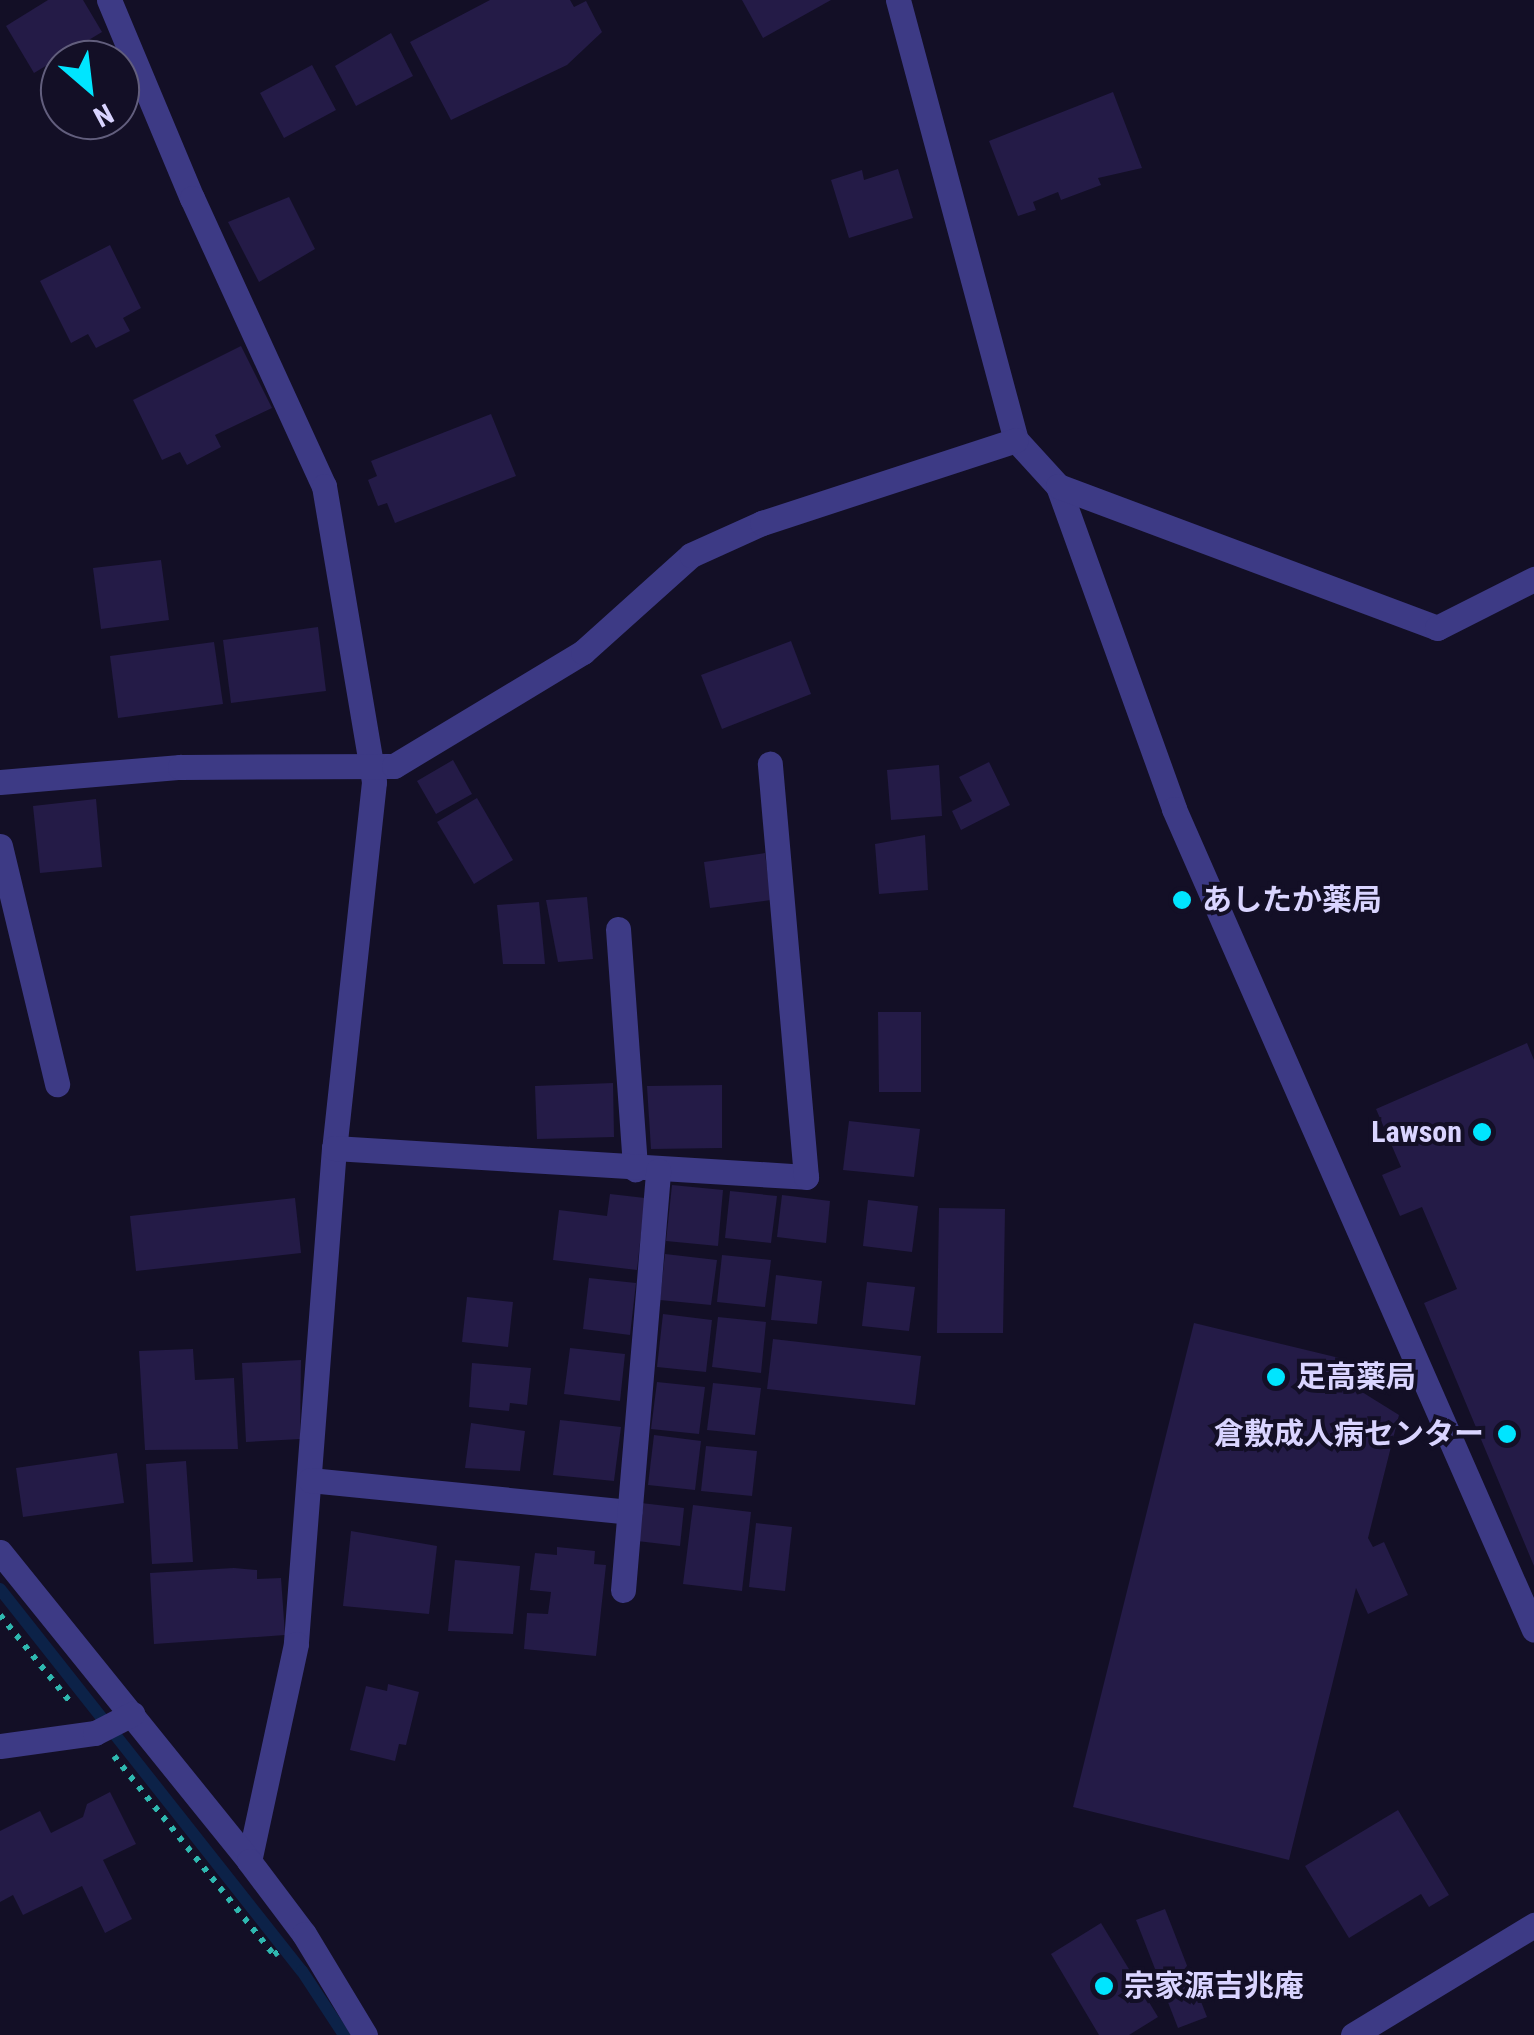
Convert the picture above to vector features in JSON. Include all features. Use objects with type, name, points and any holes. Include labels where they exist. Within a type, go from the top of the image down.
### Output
[{"type":"street","points":[[110,0],[192,198],[324,486],[372,764],[334,1148],[296,1644],[249,1861]]},
{"type":"street","points":[[898,0],[1016,440],[1058,486],[1174,810],[1534,1630]]},
{"type":"street","points":[[0,782],[145,769],[394,766],[584,652],[691,555],[762,524],[1016,440]]},
{"type":"street","points":[[1058,486],[1437,628],[1534,578]]},
{"type":"street","points":[[334,1148],[806,1177],[770,764]]},
{"type":"street","points":[[0,846],[58,1084]]},
{"type":"street","points":[[618,930],[647,1170],[623,1590]]},
{"type":"street","points":[[310,1480],[629,1512]]},
{"type":"street","points":[[0,1552],[113,1724],[249,1861],[304,1934],[365,2035]]},
{"type":"street","points":[[0,1746],[113,1724]]},
{"type":"street","points":[[1353,2035],[1534,1926]]},
{"type":"path","points":[[0,1615],[113,1724],[274,1955],[281,1950]]},
{"type":"building","points":[[48,0],[83,0],[102,32],[89,40],[40,40],[40,69],[34,73],[6,26]]},
{"type":"building","points":[[490,0],[570,0],[574,7],[586,1],[602,32],[567,65],[451,120],[410,42]]},
{"type":"building","points":[[742,0],[831,0],[763,38]]},
{"type":"building","points":[[391,33],[413,76],[356,106],[335,66]]},
{"type":"building","points":[[312,65],[336,110],[284,138],[260,93]]},
{"type":"building","points":[[1113,92],[1142,168],[1098,178],[1101,185],[1061,200],[1058,192],[1033,202],[1036,210],[1018,216],[989,141]]},
{"type":"building","points":[[898,169],[913,218],[849,238],[831,180],[862,170],[864,180]]},
{"type":"building","points":[[289,197],[315,249],[259,282],[228,222]]},
{"type":"building","points":[[110,245],[141,308],[123,318],[130,331],[96,348],[88,334],[71,343],[40,281]]},
{"type":"building","points":[[241,346],[272,408],[215,435],[221,447],[187,465],[180,452],[162,460],[133,400]]},
{"type":"building","points":[[491,414],[516,476],[395,523],[387,503],[378,506],[368,480],[377,476],[371,461]]},
{"type":"building","points":[[161,560],[169,620],[101,629],[93,568]]},
{"type":"building","points":[[318,627],[326,691],[231,703],[223,640]]},
{"type":"building","points":[[791,641],[811,694],[722,729],[701,675]]},
{"type":"building","points":[[214,642],[223,704],[118,718],[110,656]]},
{"type":"building","points":[[453,760],[472,794],[436,814],[417,781]]},
{"type":"building","points":[[989,762],[1010,805],[961,830],[952,811],[972,801],[959,777]]},
{"type":"building","points":[[939,765],[942,816],[891,820],[887,770]]},
{"type":"building","points":[[477,798],[513,860],[474,884],[437,822]]},
{"type":"building","points":[[96,799],[102,867],[40,873],[33,806]]},
{"type":"building","points":[[925,835],[928,890],[879,894],[875,844]]},
{"type":"building","points":[[765,853],[771,900],[710,908],[704,862]]},
{"type":"building","points":[[587,897],[593,959],[558,962],[546,900]]},
{"type":"building","points":[[539,902],[545,964],[503,964],[497,905]]},
{"type":"building","points":[[878,1012],[921,1012],[921,1092],[879,1092]]},
{"type":"building","name":"倉敷成人病センター","points":[[1527,1043],[1534,1060],[1534,1566],[1424,1303],[1457,1289],[1422,1207],[1400,1216],[1382,1175],[1401,1167],[1376,1109]]},
{"type":"building","points":[[613,1083],[614,1137],[537,1139],[535,1086]]},
{"type":"building","points":[[722,1085],[722,1148],[651,1149],[647,1086]]},
{"type":"building","points":[[849,1121],[920,1129],[914,1177],[843,1170]]},
{"type":"building","points":[[672,1185],[723,1190],[718,1246],[666,1241]]},
{"type":"building","points":[[730,1191],[777,1196],[771,1243],[725,1238]]},
{"type":"building","points":[[610,1194],[645,1198],[637,1270],[553,1260],[559,1210],[607,1216]]},
{"type":"building","points":[[782,1195],[830,1201],[826,1243],[777,1237]]},
{"type":"building","points":[[295,1198],[301,1253],[136,1271],[130,1216]]},
{"type":"building","points":[[868,1200],[918,1206],[912,1252],[863,1246]]},
{"type":"building","points":[[939,1208],[1005,1209],[1003,1333],[937,1333]]},
{"type":"building","points":[[665,1254],[717,1260],[711,1305],[660,1300]]},
{"type":"building","points":[[722,1255],[771,1260],[765,1307],[717,1302]]},
{"type":"building","points":[[776,1275],[822,1281],[817,1324],[771,1320]]},
{"type":"building","points":[[589,1278],[636,1283],[630,1335],[583,1329]]},
{"type":"building","points":[[867,1282],[915,1287],[909,1331],[862,1326]]},
{"type":"building","points":[[467,1297],[513,1302],[508,1347],[462,1342]]},
{"type":"building","points":[[663,1314],[712,1320],[706,1372],[657,1367]]},
{"type":"building","points":[[718,1317],[766,1322],[761,1373],[712,1367]]},
{"type":"building","points":[[1194,1323],[1356,1362],[1362,1392],[1399,1415],[1368,1538],[1373,1547],[1384,1542],[1408,1595],[1368,1614],[1356,1588],[1289,1860],[1073,1807]]},
{"type":"building","points":[[773,1339],[921,1356],[915,1405],[767,1389]]},
{"type":"building","points":[[570,1348],[625,1354],[620,1401],[564,1394]]},
{"type":"building","points":[[193,1349],[195,1380],[234,1378],[238,1449],[145,1450],[139,1351]]},
{"type":"building","points":[[301,1360],[300,1439],[246,1442],[242,1363]]},
{"type":"building","points":[[472,1363],[531,1368],[527,1405],[510,1403],[509,1411],[469,1407]]},
{"type":"building","points":[[657,1382],[705,1387],[699,1434],[651,1429]]},
{"type":"building","points":[[713,1383],[761,1388],[755,1435],[707,1430]]},
{"type":"building","points":[[560,1420],[621,1427],[614,1481],[553,1475]]},
{"type":"building","points":[[471,1423],[525,1431],[520,1471],[465,1468]]},
{"type":"building","points":[[654,1435],[701,1441],[695,1490],[648,1485]]},
{"type":"building","points":[[706,1446],[757,1451],[752,1496],[701,1491]]},
{"type":"building","points":[[117,1453],[124,1503],[23,1517],[16,1468]]},
{"type":"building","points":[[186,1461],[193,1562],[152,1564],[146,1464]]},
{"type":"building","points":[[641,1503],[684,1508],[680,1546],[637,1541]]},
{"type":"building","points":[[693,1505],[751,1512],[742,1591],[683,1584]]},
{"type":"building","points":[[756,1523],[792,1527],[785,1591],[749,1587]]},
{"type":"building","points":[[351,1531],[437,1546],[429,1614],[343,1606]]},
{"type":"building","points":[[557,1547],[595,1551],[594,1564],[606,1565],[596,1656],[524,1649],[527,1613],[548,1614],[551,1592],[530,1590],[535,1553],[557,1555]]},
{"type":"building","points":[[455,1560],[520,1566],[513,1634],[448,1631]]},
{"type":"building","points":[[257,1570],[257,1579],[281,1578],[285,1635],[154,1644],[150,1573]]},
{"type":"building","points":[[388,1684],[419,1692],[406,1745],[399,1744],[395,1761],[350,1750],[366,1686],[387,1691]]},
{"type":"building","points":[[110,1792],[136,1844],[103,1860],[132,1919],[105,1933],[82,1886],[23,1915],[13,1895],[0,1902],[0,1831],[40,1811],[51,1833],[83,1817],[87,1804]]},
{"type":"building","points":[[1398,1810],[1449,1895],[1429,1907],[1421,1894],[1349,1938],[1305,1866]]},
{"type":"building","points":[[1165,1909],[1207,2017],[1178,2028],[1136,1920]]},
{"type":"building","name":"宗家源吉兆庵","points":[[1101,1923],[1158,2017],[1129,2035],[1099,2035],[1051,1954]]},
{"type":"waterway","points":[[0,1589],[302,1971],[344,2035]]},
{"type":"place","name":"あしたか薬局","points":[[1182,900]]},
{"type":"place","name":"Lawson","points":[[1482,1132]]},
{"type":"place","name":"足高薬局","points":[[1276,1377]]},
{"type":"place","name":"倉敷成人病センター","points":[[1507,1434]]},
{"type":"place","name":"宗家源吉兆庵","points":[[1104,1986]]}]
